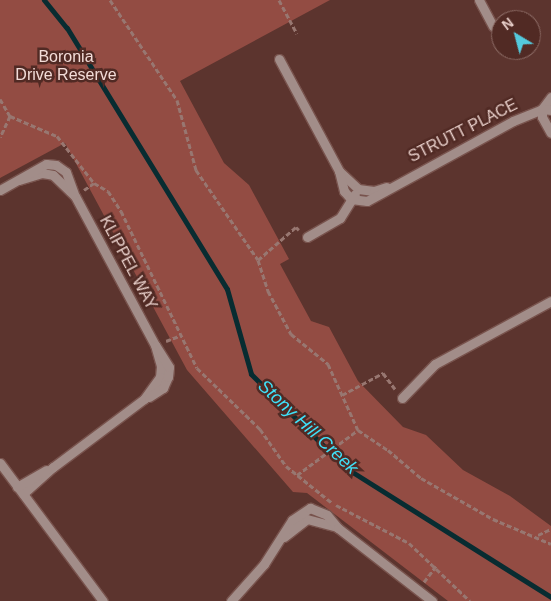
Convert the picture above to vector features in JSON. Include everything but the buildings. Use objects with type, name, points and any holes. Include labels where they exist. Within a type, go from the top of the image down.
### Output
[{"type":"street","points":[[479,0],[491,22]]},
{"type":"street","points":[[278,59],[339,171],[344,191],[352,199]]},
{"type":"street","points":[[551,98],[542,117],[551,133]]},
{"type":"street","name":"STRUTT PLACE","points":[[352,199],[367,201],[391,186],[513,121],[546,109]]},
{"type":"street","name":"KLIPPEL WAY","points":[[0,190],[46,164],[56,165],[66,172],[75,196],[155,346],[160,377],[144,399],[20,490]]},
{"type":"street","points":[[307,237],[340,218],[358,189],[339,171]]},
{"type":"street","name":"STRUTT PLACE","points":[[358,189],[374,191],[391,186]]},
{"type":"street","points":[[402,398],[435,364],[551,301]]},
{"type":"street","points":[[0,463],[103,601]]},
{"type":"street","points":[[231,601],[242,592],[282,539],[307,520],[338,528],[432,601]]},
{"type":"path","points":[[110,0],[177,100],[196,170],[258,260],[268,291],[291,334],[328,364],[358,430],[388,450],[421,478],[493,519],[537,536],[551,544]]},
{"type":"path","points":[[279,0],[297,34]]},
{"type":"path","points":[[0,98],[10,116],[57,136],[94,183],[108,191],[121,211],[197,368],[260,429],[297,475],[334,504],[409,542],[436,566],[470,601]]},
{"type":"path","points":[[0,137],[10,116]]},
{"type":"path","points":[[75,196],[94,183]]},
{"type":"path","points":[[258,260],[296,227],[307,237]]},
{"type":"path","points":[[342,395],[383,372],[402,398]]},
{"type":"path","points":[[297,475],[309,463],[358,430]]},
{"type":"path","points":[[537,536],[551,529]]},
{"type":"path","points":[[418,590],[436,566]]},
{"type":"green space","name":"Boronia Drive Reserve","points":[[0,0],[330,0],[180,81],[224,163],[249,185],[289,259],[280,264],[311,321],[329,327],[358,381],[403,427],[426,435],[463,470],[510,496],[551,526],[551,601],[448,601],[307,493],[293,492],[187,370],[65,143],[0,178]]},
{"type":"waterway","name":"Stony Hill Creek","points":[[44,0],[67,28],[227,289],[251,374],[346,468],[551,597]]}]
